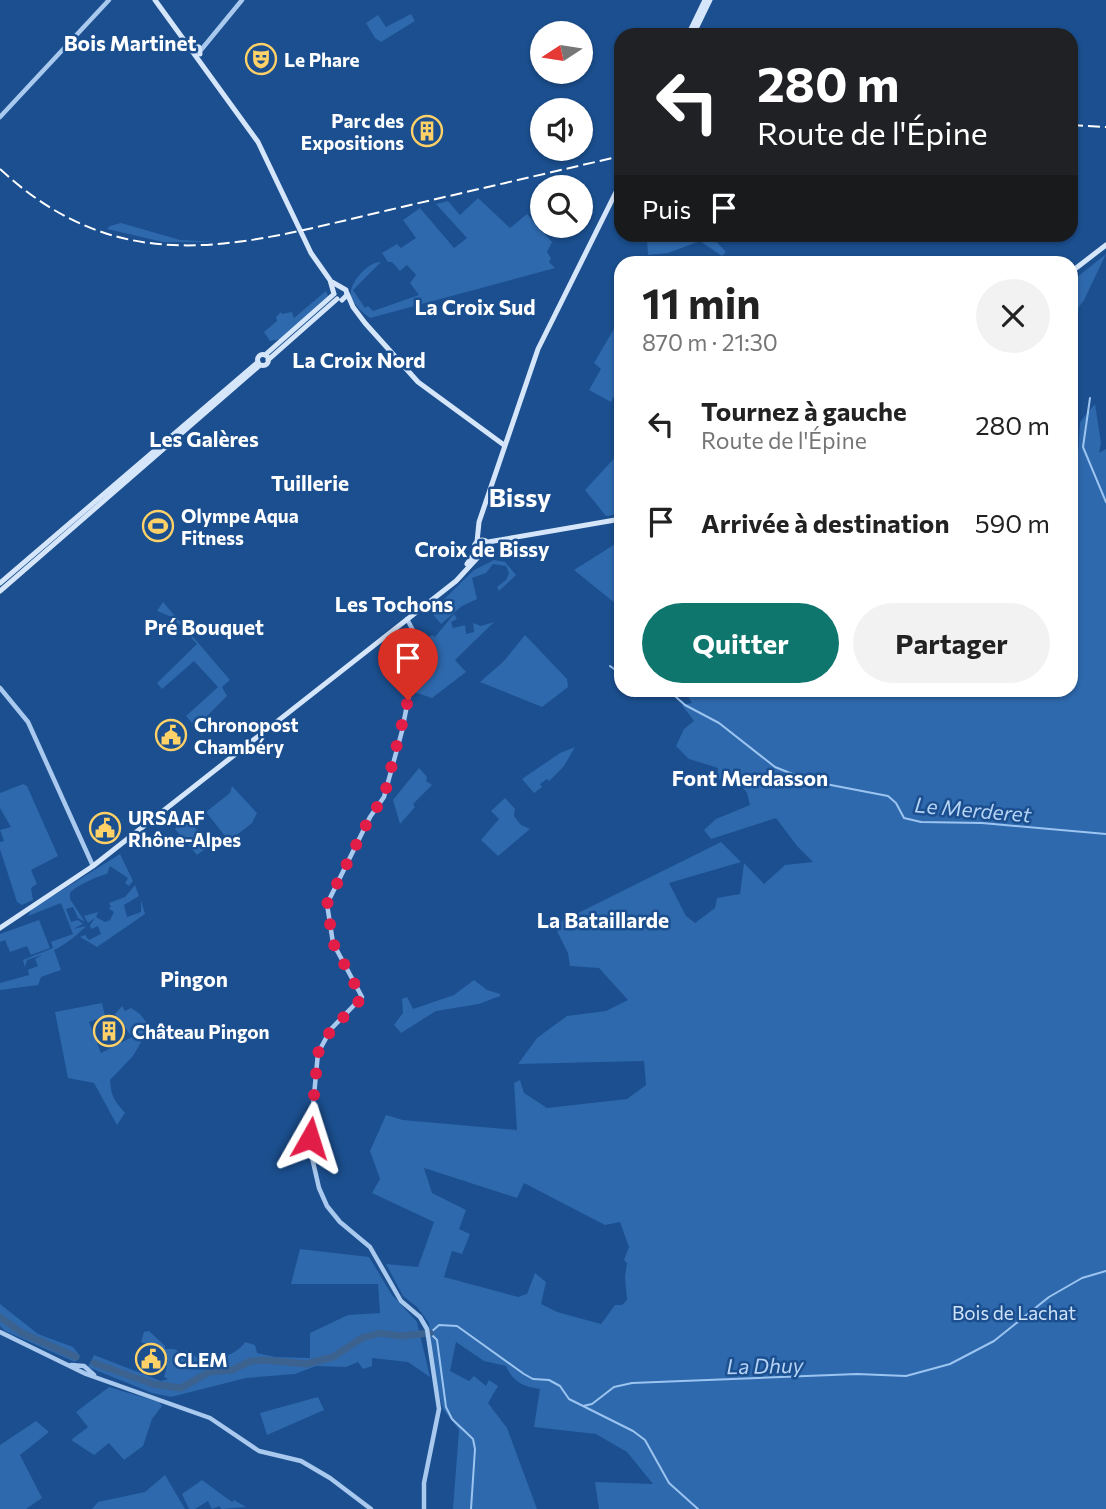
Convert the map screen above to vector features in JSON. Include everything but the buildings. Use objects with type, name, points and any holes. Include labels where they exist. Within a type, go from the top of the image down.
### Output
[{"type":"main road","points":[[155,0],[186,42],[197,50],[212,78],[262,148],[308,247],[330,280],[337,296],[353,307],[418,382],[503,445]]},
{"type":"main road","points":[[694,28],[708,0]]},
{"type":"main road","points":[[478,553],[487,554],[481,520],[503,445],[538,349],[614,196]]},
{"type":"main road","points":[[1078,267],[1106,245]]},
{"type":"main road","points":[[330,280],[347,293],[353,307]]},
{"type":"main road","points":[[0,591],[259,363],[259,356],[267,358],[337,296],[341,287]]},
{"type":"main road","points":[[337,296],[347,293]]},
{"type":"main road","points":[[0,583],[259,363]]},
{"type":"main road","points":[[0,928],[93,866],[444,590],[485,543],[614,520]]},
{"type":"street","points":[[0,117],[110,0]]},
{"type":"street","points":[[197,50],[211,38],[242,0]]},
{"type":"street","points":[[407,618],[416,636],[418,648],[402,731],[384,797],[370,817],[327,904],[333,943],[362,998],[331,1030],[318,1053],[310,1138],[316,1178],[327,1206],[340,1222],[370,1247],[401,1301],[421,1317],[427,1331],[439,1409],[424,1482],[424,1509]]},
{"type":"street","points":[[0,688],[28,722],[93,866]]},
{"type":"street","points":[[0,1332],[67,1365],[83,1368],[97,1377],[210,1418],[256,1449],[301,1461],[330,1478],[371,1509]]},
{"type":"green space","points":[[411,14],[415,21],[381,42],[375,38],[366,23],[378,15],[386,27]]},
{"type":"green space","points":[[478,198],[510,228],[527,214],[530,217],[530,238],[548,238],[552,242],[547,252],[551,258],[549,262],[555,268],[370,318],[359,309],[351,297],[353,285],[360,274],[376,263],[381,262],[353,290],[365,308],[368,306],[373,311],[419,295],[410,283],[416,275],[407,265],[400,271],[392,262],[388,262],[382,253],[397,244],[401,248],[416,238],[403,220],[420,208],[454,248],[467,238],[436,204],[448,201],[460,215]]},
{"type":"green space","points":[[121,223],[180,240],[215,242],[163,242],[107,229]]},
{"type":"green space","points":[[647,242],[697,242],[668,253],[648,255]]},
{"type":"green space","points":[[701,242],[717,242],[726,252],[722,256]]},
{"type":"green space","points":[[1106,254],[1078,308],[1078,276]]},
{"type":"green space","points":[[326,291],[328,296],[280,339],[270,341],[264,332],[277,321],[276,317],[281,312],[292,312],[294,318]]},
{"type":"green space","points":[[614,329],[614,396],[611,402],[589,390],[601,369],[594,363]]},
{"type":"green space","name":"Bois de Lachat","points":[[1095,404],[1101,443],[1099,453],[1106,449],[1106,1509],[599,1509],[595,1482],[653,1484],[627,1452],[596,1434],[534,1427],[540,1389],[519,1383],[506,1366],[484,1361],[456,1342],[450,1371],[469,1381],[474,1376],[486,1386],[489,1380],[498,1386],[488,1403],[507,1428],[537,1509],[453,1509],[459,1430],[443,1409],[435,1380],[429,1323],[417,1307],[403,1296],[386,1264],[418,1267],[434,1222],[372,1193],[380,1179],[370,1151],[386,1115],[403,1120],[517,1130],[514,1083],[520,1080],[524,1093],[547,1108],[627,1099],[646,1085],[644,1061],[518,1064],[537,1038],[567,1016],[606,1011],[628,1000],[599,968],[570,966],[568,953],[554,925],[721,842],[741,862],[669,883],[686,916],[695,923],[715,908],[717,898],[740,894],[744,863],[764,884],[785,865],[813,862],[776,818],[711,839],[704,830],[716,819],[750,805],[747,793],[739,782],[717,779],[718,768],[689,759],[676,746],[684,729],[694,721],[682,705],[692,703],[688,697],[1078,697],[1080,422]],"holes":[[[424,1168],[517,1198],[524,1183],[605,1225],[620,1222],[629,1247],[624,1260],[627,1263],[627,1300],[622,1305],[615,1305],[601,1324],[557,1312],[541,1304],[546,1282],[535,1273],[527,1294],[518,1297],[444,1277],[452,1251],[462,1254],[470,1234],[459,1229],[466,1210],[432,1193]]]},
{"type":"green space","points":[[614,459],[614,515],[606,516],[585,490]]},
{"type":"green space","points":[[614,545],[614,602],[574,570]]},
{"type":"green space","points":[[494,560],[505,562],[516,575],[499,591],[497,587],[506,580],[509,573],[506,566],[493,564],[486,573],[472,578],[477,599],[462,606],[441,624],[431,612],[474,570]]},
{"type":"green space","points":[[163,602],[230,680],[222,687],[227,696],[200,723],[200,732],[186,716],[218,687],[194,661],[162,689],[157,683],[197,644],[172,617],[157,611]]},
{"type":"green space","points":[[454,614],[457,619],[451,622],[453,628],[465,625],[466,634],[474,632],[473,623],[481,626],[494,622],[455,660],[466,672],[432,698],[414,692],[422,643],[432,635],[435,637]]},
{"type":"green space","points":[[525,635],[567,679],[568,687],[542,707],[480,682],[504,661]]},
{"type":"green space","points":[[575,747],[564,766],[549,781],[547,779],[540,784],[542,787],[534,793],[522,779],[560,753]]},
{"type":"green space","points":[[419,768],[427,777],[426,781],[432,785],[413,804],[415,807],[400,824],[393,800]]},
{"type":"green space","points":[[23,784],[27,786],[58,856],[31,870],[37,884],[31,888],[33,900],[22,905],[17,902],[0,849],[0,842],[4,841],[0,830],[11,827],[0,808],[0,793]]},
{"type":"green space","points":[[232,786],[257,813],[252,823],[229,841],[206,812],[230,793]]},
{"type":"green space","points":[[505,798],[515,809],[514,816],[521,825],[530,829],[498,856],[481,840],[499,819],[491,811]]},
{"type":"green space","points":[[190,821],[209,846],[197,855],[175,829],[180,823]]},
{"type":"green space","points":[[120,854],[133,881],[129,886],[125,883],[128,878],[110,866],[107,874],[77,887],[70,893],[70,899],[85,922],[78,918],[73,907],[66,909],[71,922],[78,920],[83,924],[73,929],[86,926],[71,940],[54,950],[61,970],[41,977],[38,985],[0,990],[0,983],[29,975],[28,970],[38,966],[35,959],[42,955],[27,960],[25,967],[23,960],[53,948],[51,942],[73,934],[61,903],[28,916],[32,909]]},
{"type":"green space","points":[[135,885],[139,896],[124,905],[127,917],[141,912],[141,900],[145,914],[97,947],[80,937],[85,935],[89,940],[101,934],[98,926],[91,929],[90,925],[95,918],[88,923],[84,916],[98,912],[96,917],[105,922],[110,920],[114,912],[108,908],[111,907],[109,903],[125,897]]},
{"type":"green space","points":[[39,920],[50,948],[31,955],[27,946],[10,952],[5,940],[0,942],[0,934]]},
{"type":"green space","points":[[474,980],[500,996],[479,1004],[436,1011],[401,1033],[394,1025],[403,1013],[402,999],[407,997],[413,1009],[454,995]]},
{"type":"green space","points":[[102,1003],[105,1016],[89,1022],[101,1053],[132,1037],[115,1014],[122,1006],[125,1011],[131,1008],[140,1014],[150,1027],[133,1056],[110,1080],[114,1098],[125,1113],[117,1125],[94,1083],[68,1078],[55,1012]]},
{"type":"green space","points":[[300,1249],[369,1257],[392,1295],[417,1322],[430,1377],[408,1362],[372,1358],[372,1366],[363,1369],[358,1362],[346,1367],[316,1366],[295,1374],[246,1378],[171,1397],[152,1393],[88,1367],[94,1355],[161,1381],[168,1379],[164,1377],[167,1366],[164,1365],[168,1360],[162,1358],[164,1350],[141,1342],[144,1332],[149,1331],[165,1349],[174,1349],[185,1354],[186,1350],[202,1359],[226,1356],[245,1342],[255,1345],[257,1353],[275,1357],[310,1358],[310,1333],[348,1315],[380,1313],[378,1284],[291,1284]]},
{"type":"green space","points":[[0,1304],[38,1334],[73,1347],[80,1356],[75,1362],[5,1331],[0,1326]]},
{"type":"green space","points":[[109,1387],[159,1402],[162,1406],[152,1419],[143,1446],[124,1460],[109,1443],[94,1455],[71,1440],[88,1427],[76,1412]]},
{"type":"green space","points":[[318,1397],[324,1410],[267,1435],[260,1413]]},
{"type":"green space","points":[[36,1421],[49,1432],[20,1455],[42,1498],[26,1509],[0,1509],[0,1445]]},
{"type":"green space","points":[[165,1475],[185,1509],[92,1509],[98,1502],[145,1492]]},
{"type":"green space","points":[[202,1480],[232,1502],[234,1500],[246,1507],[222,1509],[219,1506],[212,1509],[208,1501],[195,1509],[189,1509],[182,1494]]},
{"type":"waterway","points":[[1090,398],[1083,447],[1106,502]]},
{"type":"waterway","name":"Le Merderet","points":[[610,666],[614,669]]},
{"type":"waterway","name":"Le Merderet","points":[[676,697],[685,705],[719,723],[775,767],[810,781],[888,796],[896,803],[904,818],[921,822],[982,823],[1106,834]]},
{"type":"waterway","name":"La Dhuy","points":[[583,1406],[592,1404],[614,1387],[632,1383],[857,1374],[906,1376],[950,1364],[994,1341],[1049,1297],[1082,1278],[1106,1271]]},
{"type":"waterway","points":[[0,1317],[22,1333],[76,1357]]},
{"type":"waterway","name":"La Dhuy","points":[[471,1509],[475,1449],[473,1439],[452,1419],[446,1407],[437,1340],[430,1333],[439,1325],[457,1326],[524,1374],[533,1379],[549,1380],[560,1386],[569,1399],[633,1431],[645,1440],[669,1483],[698,1509]]},
{"type":"waterway","points":[[94,1363],[153,1384],[181,1388],[209,1372],[232,1370],[251,1361],[306,1364],[333,1357],[362,1338],[380,1333],[401,1336],[430,1333]]},
{"type":"railway","points":[[1078,125],[1106,127]]},
{"type":"railway","points":[[0,169],[46,205],[93,229],[139,241],[186,245],[234,242],[284,234],[614,158]]},
{"type":"place","name":"Le Phare","points":[[261,59]]},
{"type":"place","name":"Parc des Expositions","points":[[427,131]]},
{"type":"place","name":"Olympe Aqua Fitness","points":[[158,526]]},
{"type":"place","name":"Chronopost Chambéry","points":[[171,735]]},
{"type":"place","name":"URSAAF Rhône-Alpes","points":[[105,828]]},
{"type":"place","name":"Château Pingon","points":[[109,1031]]},
{"type":"place","name":"CLEM","points":[[151,1359]]},
{"type":"district","name":"Bois Martinet","points":[[130,42]]},
{"type":"district","name":"La Croix Sud","points":[[475,306]]},
{"type":"district","name":"La Croix Nord","points":[[359,359]]},
{"type":"district","name":"Les Galères","points":[[204,438]]},
{"type":"district","name":"Tuillerie","points":[[310,482]]},
{"type":"district","name":"Bissy","points":[[520,496]]},
{"type":"district","name":"Croix de Bissy","points":[[482,548]]},
{"type":"district","name":"Les Tochons","points":[[394,603]]},
{"type":"district","name":"Pré Bouquet","points":[[204,626]]},
{"type":"district","name":"Font Merdasson","points":[[750,777]]},
{"type":"district","name":"La Bataillarde","points":[[603,919]]},
{"type":"district","name":"Pingon","points":[[194,978]]},
{"type":"route","points":[[310,1138],[318,1053],[331,1030],[362,998],[333,943],[327,904],[370,817],[384,797],[408,700]]}]
